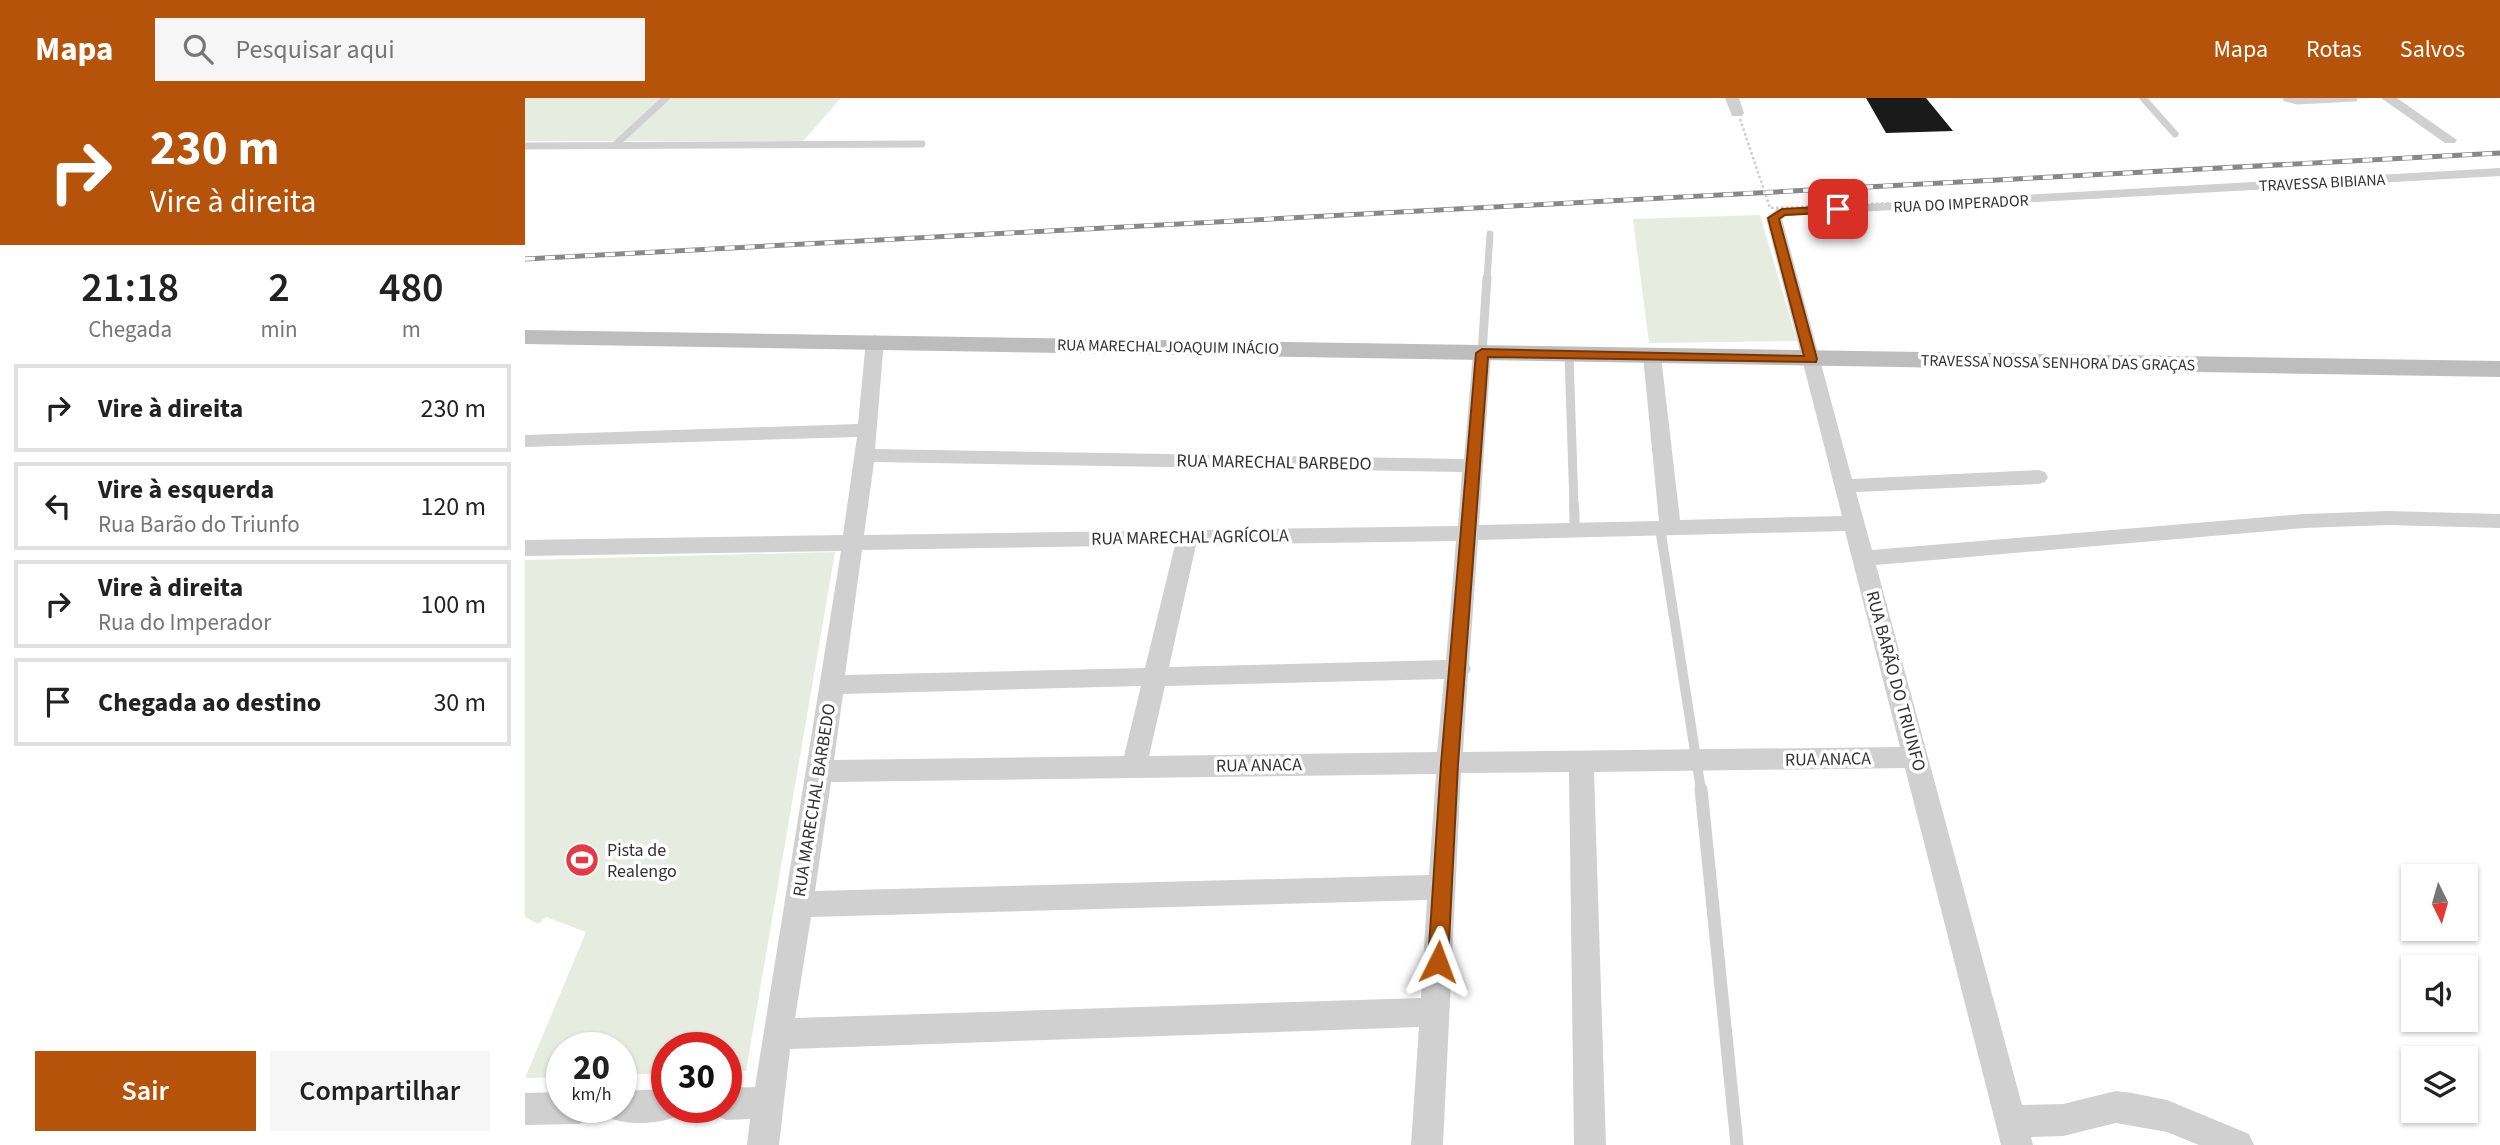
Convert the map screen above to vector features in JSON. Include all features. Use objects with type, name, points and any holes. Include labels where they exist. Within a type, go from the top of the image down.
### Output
[{"type":"street","points":[[1732,98],[1738,116]]},
{"type":"street","points":[[2388,98],[2450,140]]},
{"type":"street","name":"TRAVESSA BIBIANA","points":[[2143,193],[2499,173]]},
{"type":"street","name":"RUA DO IMPERADOR","points":[[1774,218],[1782,212],[2143,193]]},
{"type":"street","name":"RUA BARÃO DO TRIUNFO","points":[[1774,218],[2014,1133]]},
{"type":"street","name":"RUA MARECHAL JOAQUIM INÁCIO","points":[[525,337],[875,340],[1811,359]]},
{"type":"street","name":"RUA MARECHAL BARBEDO","points":[[763,1145],[777,1034],[820,771],[865,455],[875,340]]},
{"type":"street","points":[[1427,1145],[1450,764],[1482,353]]},
{"type":"street","points":[[1652,356],[1665,528]]},
{"type":"street","name":"TRAVESSA NOSSA SENHORA DAS GRAÇAS","points":[[1811,359],[2500,369]]},
{"type":"street","points":[[525,441],[868,430]]},
{"type":"street","name":"RUA MARECHAL BARBEDO","points":[[865,455],[1473,466]]},
{"type":"street","points":[[1844,486],[2038,477]]},
{"type":"street","points":[[1863,558],[2304,521],[2388,518],[2500,521]]},
{"type":"street","name":"RUA MARECHAL AGRÍCOLA","points":[[525,548],[1469,533],[1854,523]]},
{"type":"street","points":[[1134,767],[1187,538]]},
{"type":"street","points":[[831,685],[1459,668]]},
{"type":"street","name":"RUA ANACA","points":[[820,771],[1916,757]]},
{"type":"street","points":[[1581,761],[1590,1145]]},
{"type":"street","points":[[799,904],[1442,887]]},
{"type":"street","points":[[777,1034],[1436,1012]]},
{"type":"street","points":[[742,1103],[769,1102]]},
{"type":"street","points":[[2014,1133],[2116,1107],[2167,1116],[2238,1145]]},
{"type":"street","points":[[525,1109],[546,1109]]},
{"type":"lane","points":[[615,145],[666,98]]},
{"type":"lane","points":[[2143,98],[2175,134]]},
{"type":"lane","points":[[2286,98],[2298,101],[2354,98]]},
{"type":"lane","points":[[525,146],[922,144]]},
{"type":"lane","points":[[1482,353],[1490,234]]},
{"type":"lane","points":[[1569,355],[1575,531]]},
{"type":"lane","points":[[1665,528],[1698,761],[1737,1145]]},
{"type":"path","points":[[1738,116],[1770,208],[1919,202]]},
{"type":"shaded area","points":[[525,98],[841,98],[803,141],[525,141]]},
{"type":"shaded area","points":[[1760,215],[1797,341],[1649,343],[1633,219]]},
{"type":"shaded area","points":[[835,552],[746,1071],[742,1071],[742,1032],[651,1032],[651,1074],[637,1074],[637,1032],[546,1032],[546,1077],[525,1078],[586,932],[546,917],[538,924],[525,917],[525,560]]},
{"type":"building","points":[[1866,98],[1926,98],[1953,131],[1886,133]]},
{"type":"railway","points":[[525,259],[2500,153]]},
{"type":"place","name":"Pista de Realengo","points":[[582,860]]},
{"type":"route","points":[[1438,962],[1450,764],[1482,353],[1811,359],[1774,218],[1782,212],[1838,209]]}]
